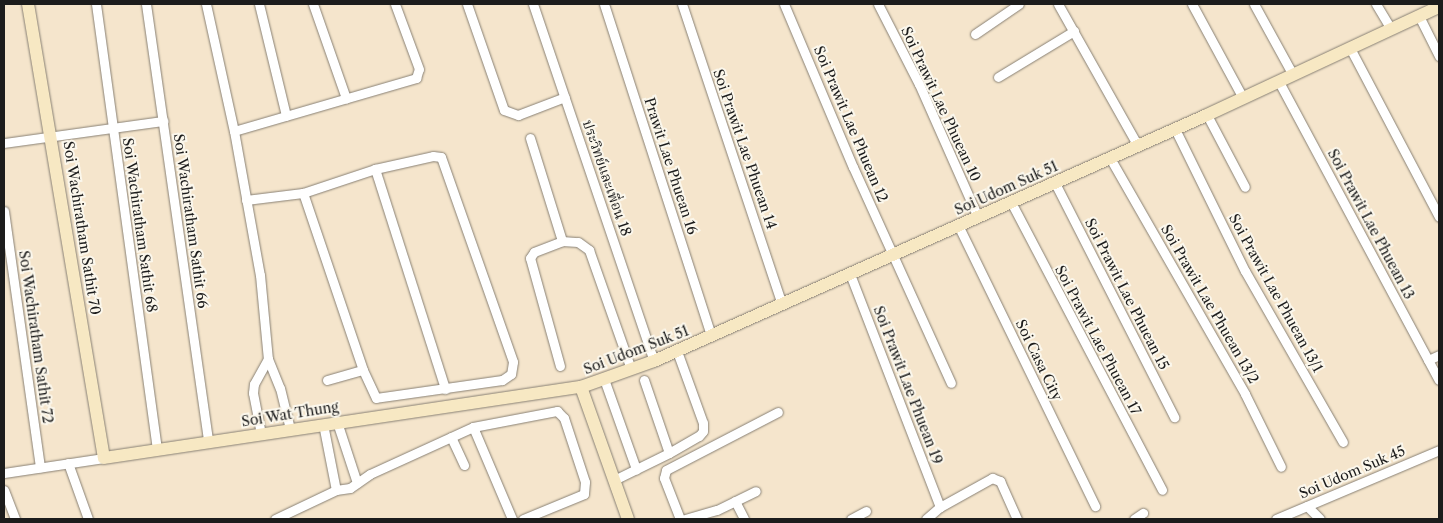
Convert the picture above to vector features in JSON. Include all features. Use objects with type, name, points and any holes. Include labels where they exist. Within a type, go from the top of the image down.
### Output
[{"type":"street","name":"Soi Wachiratham Sathit 70","points":[[28,4],[52,136],[104,458]]},
{"type":"street","name":"Soi Wachiratham Sathit 68","points":[[96,4],[157,450]]},
{"type":"street","name":"Soi Wachiratham Sathit 66","points":[[146,4],[208,442]]},
{"type":"street","points":[[206,4],[234,131],[260,275],[268,359],[280,388],[290,429]]},
{"type":"street","points":[[259,4],[286,116]]},
{"type":"street","points":[[313,4],[346,98]]},
{"type":"street","points":[[234,131],[346,98],[418,74],[395,4]]},
{"type":"street","points":[[467,4],[504,110],[518,114],[565,97]]},
{"type":"street","name":"ประวิทย์และเพื่อน 18","points":[[534,4],[654,361]]},
{"type":"street","name":"Prawit Lae Phuean 16","points":[[604,4],[711,336]]},
{"type":"street","name":"Soi Prawit Lae Phuean 14","points":[[682,4],[782,304]]},
{"type":"street","name":"Soi Prawit Lae Phuean 12","points":[[784,4],[951,383]]},
{"type":"street","name":"Soi Prawit Lae Phuean 10","points":[[878,4],[919,84],[978,217]]},
{"type":"street","points":[[976,34],[1019,4]]},
{"type":"street","points":[[1058,4],[1138,146]]},
{"type":"street","points":[[1192,4],[1243,98]]},
{"type":"street","points":[[1254,4],[1293,75]]},
{"type":"street","points":[[1376,4],[1391,29]]},
{"type":"street","name":"Soi Udom Suk 51","points":[[581,387],[654,361],[711,336],[1207,115],[1439,7]]},
{"type":"street","points":[[1419,16],[1439,56]]},
{"type":"street","points":[[998,77],[1074,31]]},
{"type":"street","points":[[1350,48],[1439,217]]},
{"type":"street","name":"Soi Prawit Lae Phuean 13","points":[[1278,82],[1439,380]]},
{"type":"street","points":[[1207,115],[1245,187]]},
{"type":"street","points":[[4,143],[163,121]]},
{"type":"street","name":"Soi Prawit Lae Phuean 13/1","points":[[1175,129],[1245,271],[1343,442]]},
{"type":"street","points":[[530,138],[562,241]]},
{"type":"street","points":[[246,200],[303,192],[375,169],[433,156],[441,157],[513,362],[514,371],[502,380],[379,399],[372,395],[303,192]]},
{"type":"street","name":"Soi Prawit Lae Phuean 13/2","points":[[1110,158],[1245,394],[1281,467]]},
{"type":"street","points":[[375,169],[445,389]]},
{"type":"street","name":"Soi Prawit Lae Phuean 15","points":[[1055,182],[1174,417]]},
{"type":"street","name":"Soi Prawit Lae Phuean 17","points":[[1010,202],[1162,490]]},
{"type":"street","name":"Soi Wachiratham Sathit 72","points":[[4,211],[40,467]]},
{"type":"street","name":"Soi Casa City","points":[[958,226],[1095,506]]},
{"type":"street","points":[[560,366],[530,258],[534,252],[562,241],[578,242],[589,250],[631,369]]},
{"type":"street","name":"Soi Prawit Lae Phuean 19","points":[[850,274],[940,506]]},
{"type":"street","points":[[614,480],[669,453],[699,436],[703,431],[703,423],[677,351]]},
{"type":"street","points":[[1428,360],[1439,355]]},
{"type":"street","points":[[261,434],[253,392],[254,384],[268,359]]},
{"type":"street","points":[[326,380],[363,370]]},
{"type":"street","points":[[604,379],[636,469]]},
{"type":"street","points":[[644,380],[669,453]]},
{"type":"street","points":[[581,387],[628,519]]},
{"type":"street","name":"Soi Wat Thung","points":[[4,473],[581,387]]},
{"type":"street","points":[[275,519],[336,490],[357,483],[473,427],[550,410],[562,413],[584,482],[584,494],[523,519]]},
{"type":"street","points":[[680,519],[664,478],[666,470],[778,412]]},
{"type":"street","points":[[337,422],[357,483]]},
{"type":"street","points":[[323,424],[336,490]]},
{"type":"street","points":[[473,427],[512,519]]},
{"type":"street","points":[[451,437],[464,465]]},
{"type":"street","name":"Soi Udom Suk 45","points":[[1276,519],[1439,450]]},
{"type":"street","points":[[68,463],[88,519]]},
{"type":"street","points":[[926,519],[940,506],[989,479],[996,478],[1000,482],[1016,519]]},
{"type":"street","points":[[4,490],[15,519]]},
{"type":"street","points":[[685,519],[735,501],[756,491]]},
{"type":"street","points":[[735,501],[744,519]]},
{"type":"street","points":[[1307,506],[1320,519]]},
{"type":"street","points":[[850,519],[866,511]]},
{"type":"street","points":[[1134,519],[1143,513]]}]
